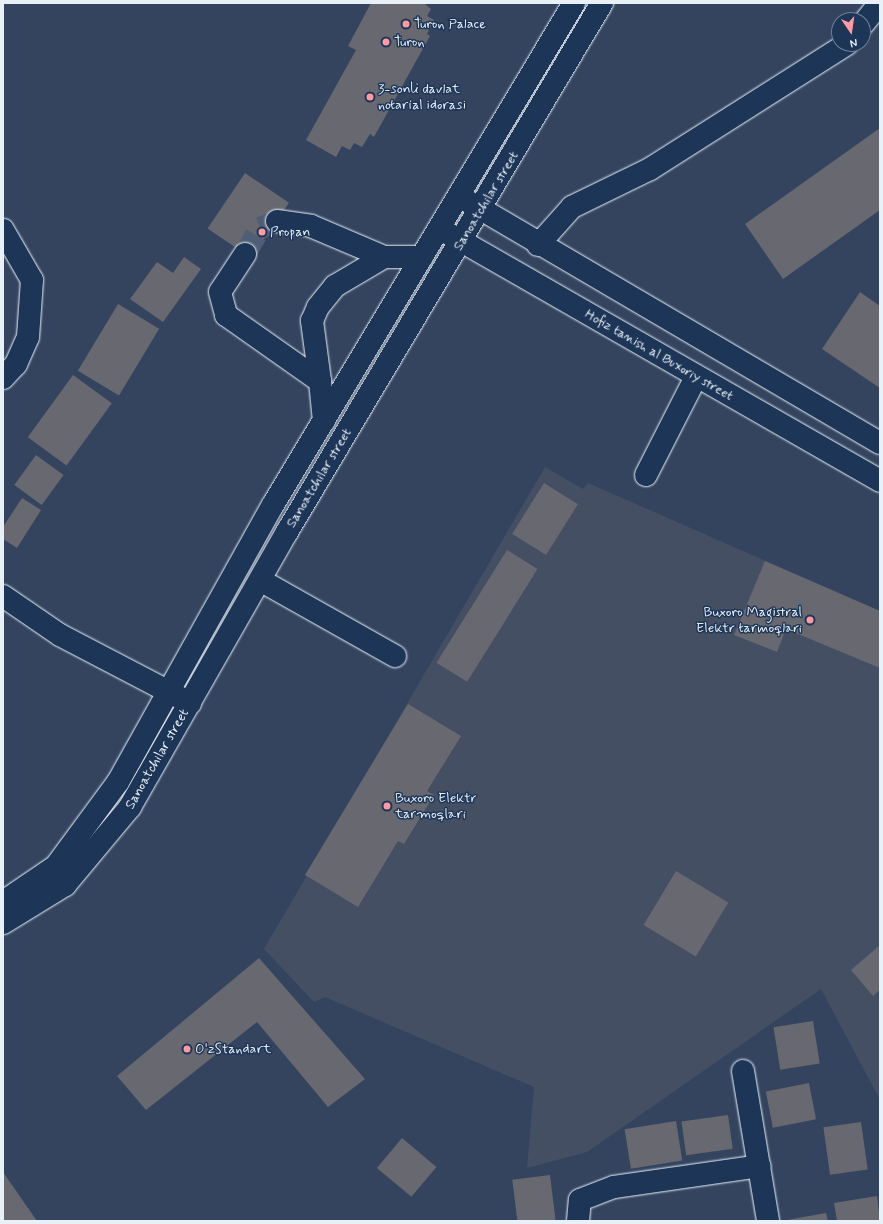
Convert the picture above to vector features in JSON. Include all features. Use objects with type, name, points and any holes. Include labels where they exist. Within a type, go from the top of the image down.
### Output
[{"type":"main road","name":"Sanoatchilar street","points":[[3,902],[56,866],[118,782],[324,421],[574,3]]},
{"type":"main road","name":"Sanoatchilar street","points":[[3,923],[65,885],[130,807],[260,580],[602,3]]},
{"type":"main road","points":[[871,14],[880,3]]},
{"type":"main road","points":[[538,245],[572,207],[650,169],[834,52]]},
{"type":"main road","points":[[458,196],[538,245],[880,443]]},
{"type":"main road","points":[[277,221],[311,226],[384,258],[422,257]]},
{"type":"main road","name":"Hofiz tanish al Buxoriy street","points":[[440,228],[696,377],[880,481]]},
{"type":"main road","points":[[3,230],[32,280],[28,337],[16,364],[3,378]]},
{"type":"main road","points":[[245,254],[220,292],[226,314],[320,381]]},
{"type":"main road","points":[[324,421],[312,321],[318,307],[335,286],[384,258]]},
{"type":"main road","points":[[646,475],[696,377]]},
{"type":"main road","points":[[260,580],[395,656]]},
{"type":"main road","points":[[3,596],[60,635],[168,693],[190,703]]},
{"type":"main road","points":[[743,1071],[768,1221]]},
{"type":"main road","points":[[578,1221],[580,1200],[614,1187],[759,1166]]},
{"type":"shaded area","points":[[545,467],[583,489],[588,483],[880,611],[880,1100],[821,989],[587,1152],[527,1168],[534,1087],[325,997],[314,1002],[264,949]]},
{"type":"building","points":[[371,3],[424,3],[431,9],[427,16],[434,20],[427,34],[430,36],[374,137],[370,134],[362,147],[354,143],[350,150],[342,146],[336,157],[306,140],[356,50],[348,46]]},
{"type":"building","points":[[880,128],[880,210],[783,279],[745,224]]},
{"type":"building","points":[[245,173],[289,203],[251,258],[208,229]]},
{"type":"building","points":[[184,257],[201,269],[163,322],[130,299],[157,262],[173,273]]},
{"type":"building","points":[[860,292],[880,306],[880,388],[822,349]]},
{"type":"building","points":[[118,304],[159,329],[119,396],[78,371]]},
{"type":"building","points":[[73,375],[112,403],[67,466],[28,437]]},
{"type":"building","points":[[36,455],[64,475],[42,505],[14,485]]},
{"type":"building","points":[[544,483],[578,504],[546,555],[512,534]]},
{"type":"building","points":[[22,498],[41,510],[17,548],[3,539],[3,527]]},
{"type":"building","points":[[507,550],[538,569],[467,682],[437,663]]},
{"type":"building","name":"Buxoro Magistral Elektr tarmoqlari","points":[[765,561],[880,611],[880,668],[786,629],[777,652],[734,635]]},
{"type":"building","name":"Buxoro Elektr tarmoqlari","points":[[408,704],[461,736],[427,791],[434,795],[404,844],[398,841],[358,907],[305,875]]},
{"type":"building","points":[[676,871],[728,902],[696,956],[644,925]]},
{"type":"building","points":[[880,945],[880,990],[873,996],[851,970]]},
{"type":"building","name":"O'zStandart","points":[[259,958],[365,1079],[328,1107],[257,1022],[146,1110],[117,1076]]},
{"type":"building","points":[[813,1021],[820,1063],[780,1070],[773,1027]]},
{"type":"building","points":[[809,1083],[816,1119],[773,1128],[766,1091]]},
{"type":"building","points":[[728,1115],[733,1149],[686,1155],[681,1122]]},
{"type":"building","points":[[676,1121],[682,1161],[631,1169],[625,1129]]},
{"type":"building","points":[[861,1122],[868,1170],[830,1175],[823,1127]]},
{"type":"building","points":[[402,1138],[436,1167],[411,1197],[377,1168]]},
{"type":"building","points":[[3,1172],[37,1221],[3,1221]]},
{"type":"building","points":[[550,1175],[556,1221],[517,1221],[512,1180]]},
{"type":"building","points":[[877,1196],[880,1221],[837,1221],[834,1203]]},
{"type":"building","points":[[826,1213],[828,1221],[787,1221],[787,1220]]},
{"type":"tunnel","points":[[245,254],[260,228],[277,221]]},
{"type":"place","name":"Turon Palace","points":[[406,24]]},
{"type":"place","name":"Turon","points":[[386,42]]},
{"type":"place","name":"3-sonli davlat notarial idorasi","points":[[370,97]]},
{"type":"place","name":"Propan","points":[[262,232]]},
{"type":"place","name":"Buxoro Magistral Elektr tarmoqlari","points":[[810,620]]},
{"type":"place","name":"Buxoro Elektr tarmoqlari","points":[[387,806]]},
{"type":"place","name":"O'zStandart","points":[[187,1049]]}]
